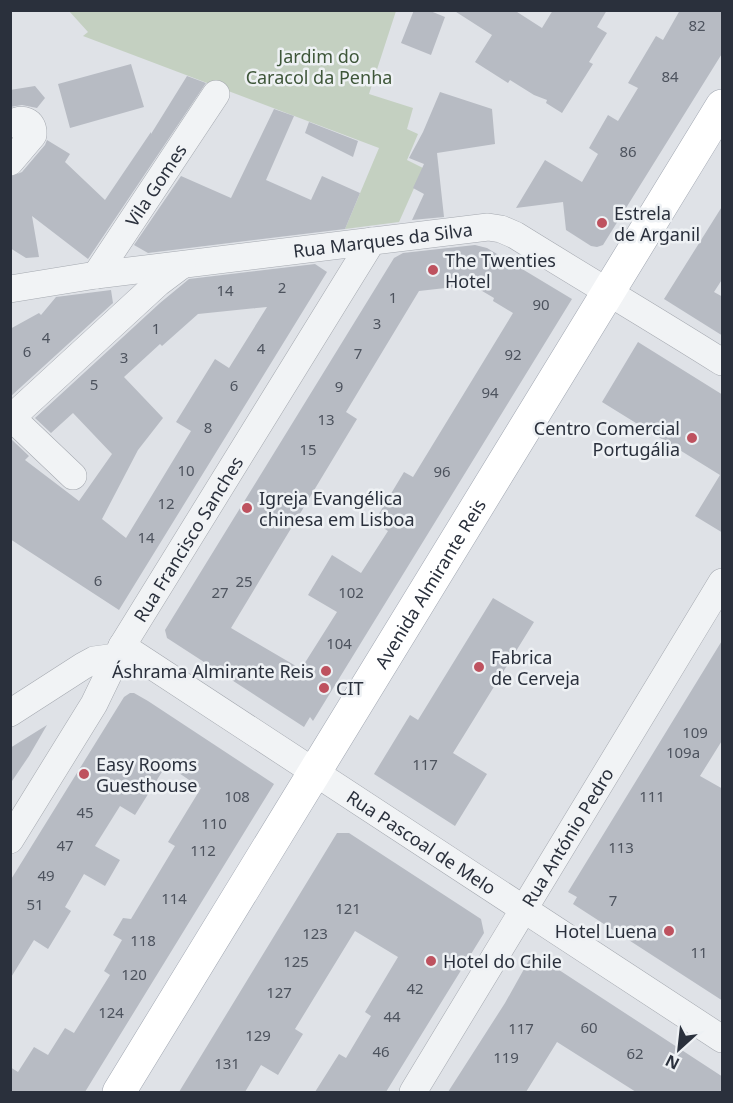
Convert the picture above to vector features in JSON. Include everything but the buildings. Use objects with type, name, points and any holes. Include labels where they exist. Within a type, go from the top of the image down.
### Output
[{"type":"main road","name":"Avenida Almirante Reis","points":[[145,1092],[324,779],[618,298],[723,106]]},
{"type":"main road","name":"Avenida Almirante Reis","points":[[618,298],[723,150]]},
{"type":"main road","name":"Avenida Almirante Reis","points":[[119,1092],[324,779]]},
{"type":"street","name":"Vila Gomes","points":[[96,275],[216,94]]},
{"type":"street","points":[[10,124],[23,119],[32,125],[33,130],[33,135],[10,162]]},
{"type":"street","name":"Rua Marques da Silva","points":[[10,289],[96,275],[488,227],[514,235],[723,362]]},
{"type":"street","name":"Rua Francisco Sanches","points":[[10,840],[94,704],[122,647],[372,241]]},
{"type":"street","points":[[73,476],[11,419],[158,283],[182,265]]},
{"type":"street","name":"Rua António Pedro","points":[[413,1092],[723,582]]},
{"type":"street","points":[[10,713],[83,666],[122,647]]},
{"type":"street","name":"Rua Pascoal de Melo","points":[[122,647],[723,1039]]},
{"type":"green space","name":"Jardim do Caracol da Penha","points":[[69,11],[396,11],[369,94],[413,108],[407,129],[418,134],[407,160],[423,168],[399,222],[345,229],[379,148],[83,36],[88,32]]},
{"type":"place","name":"Estrela de Arganil","points":[[602,223]]},
{"type":"place","name":"The Twenties Hotel","points":[[433,270]]},
{"type":"place","name":"Centro Comercial Portugália","points":[[692,438]]},
{"type":"place","name":"Igreja Evangélica chinesa em Lisboa","points":[[247,508]]},
{"type":"place","name":"Fabrica de Cerveja","points":[[479,667]]},
{"type":"place","name":"Áshrama Almirante Reis","points":[[326,671]]},
{"type":"place","name":"CIT","points":[[324,688]]},
{"type":"place","name":"Easy Rooms Guesthouse","points":[[84,774]]},
{"type":"place","name":"Hotel Luena","points":[[669,931]]},
{"type":"place","name":"Hotel do Chile","points":[[431,961]]}]
